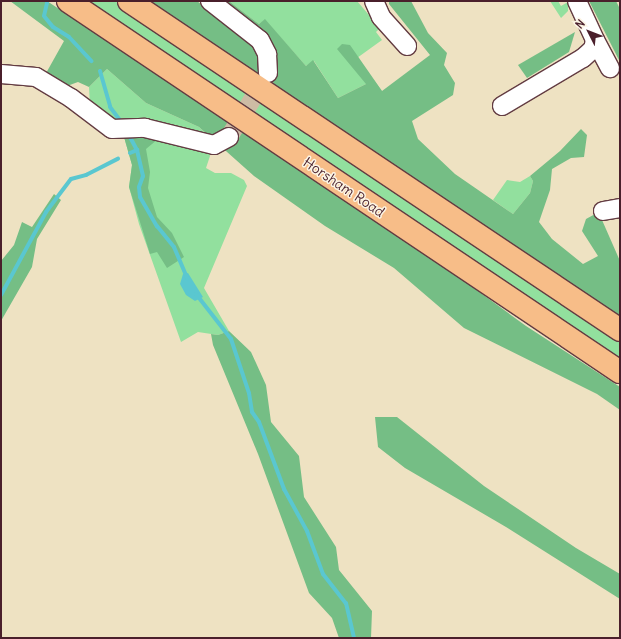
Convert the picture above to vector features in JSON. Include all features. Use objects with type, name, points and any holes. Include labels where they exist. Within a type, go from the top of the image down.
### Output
[{"type":"highway","name":"Horsham Road","points":[[68,1],[620,372]]},
{"type":"highway","points":[[129,1],[620,330]]},
{"type":"street","points":[[210,1],[241,23],[260,40],[266,54],[268,73]]},
{"type":"street","points":[[374,1],[381,17],[407,46]]},
{"type":"street","points":[[577,1],[610,68]]},
{"type":"street","points":[[502,106],[583,58],[593,49],[595,40]]},
{"type":"street","points":[[1,74],[36,77],[71,98],[112,130],[144,128],[214,145],[229,138]]},
{"type":"green space","points":[[10,1],[47,1],[445,267],[526,326],[620,387],[620,410],[597,394],[464,328],[394,268],[325,226],[254,176],[199,127],[146,103],[107,69],[89,87],[78,82],[67,86],[45,75],[64,41]]},
{"type":"green space","points":[[83,1],[115,1],[620,339],[620,362]]},
{"type":"green space","points":[[144,1],[197,1],[273,61],[219,1],[229,1],[259,24],[265,19],[306,66],[313,60],[338,98],[366,84],[337,49],[342,44],[350,45],[382,91],[430,55],[389,4],[389,1],[411,1],[428,33],[447,53],[444,65],[455,83],[453,95],[412,121],[418,139],[455,174],[513,214],[530,193],[533,181],[530,176],[560,151],[581,129],[587,135],[584,157],[571,158],[552,169],[550,190],[539,222],[552,239],[583,264],[598,256],[582,231],[586,219],[597,213],[602,220],[620,261],[620,320]]},
{"type":"green space","points":[[229,1],[357,1],[380,28],[376,32],[382,40],[357,58],[382,91],[366,84],[338,98],[314,61],[306,66],[265,20],[259,24]]},
{"type":"green space","points":[[550,1],[558,1],[561,6],[568,2],[568,11],[561,18]]},
{"type":"green space","points":[[589,1],[616,1],[620,9],[620,62]]},
{"type":"green space","points":[[575,32],[569,52],[527,78],[518,65]]},
{"type":"green space","points":[[107,69],[146,103],[199,127],[212,139],[117,123],[90,106],[89,87]]},
{"type":"green space","points":[[143,133],[208,148],[210,156],[206,168],[215,173],[231,173],[244,180],[247,186],[204,288],[229,331],[218,335],[198,332],[181,342],[139,224],[129,187],[132,165],[124,137]]},
{"type":"green space","points":[[143,133],[158,139],[146,149],[150,172],[148,188],[157,217],[172,233],[184,257],[167,268],[157,252],[150,254],[129,187],[132,165],[124,137]]},
{"type":"green space","points":[[530,176],[533,181],[530,193],[513,214],[493,200],[507,180],[520,182]]},
{"type":"green space","points":[[54,194],[61,200],[37,239],[32,267],[1,321],[1,261],[14,245],[22,222],[32,227]]},
{"type":"green space","points":[[229,331],[251,352],[266,385],[271,422],[299,456],[304,497],[336,547],[339,570],[372,611],[371,638],[339,638],[332,618],[309,593],[258,454],[213,345],[211,334],[218,335]]},
{"type":"green space","points":[[375,417],[397,417],[484,486],[576,548],[620,574],[620,599],[506,527],[405,468],[378,447]]},
{"type":"water","points":[[188,273],[203,297],[195,301],[186,295],[180,284],[183,274]]},
{"type":"waterway","points":[[47,3],[44,16],[53,27],[69,37],[91,61]]},
{"type":"waterway","points":[[100,71],[110,107],[122,123]]},
{"type":"waterway","points":[[130,137],[137,150],[143,176],[139,187],[140,197],[157,226],[174,247],[187,278]]},
{"type":"waterway","points":[[130,153],[137,150]]},
{"type":"waterway","points":[[1,295],[46,212],[71,179],[86,175],[118,159]]},
{"type":"waterway","points":[[196,294],[231,339],[249,393],[252,412],[259,422],[284,489],[307,531],[323,574],[346,603],[354,638]]},
{"type":"tunnel","points":[[229,137],[266,77]]}]
